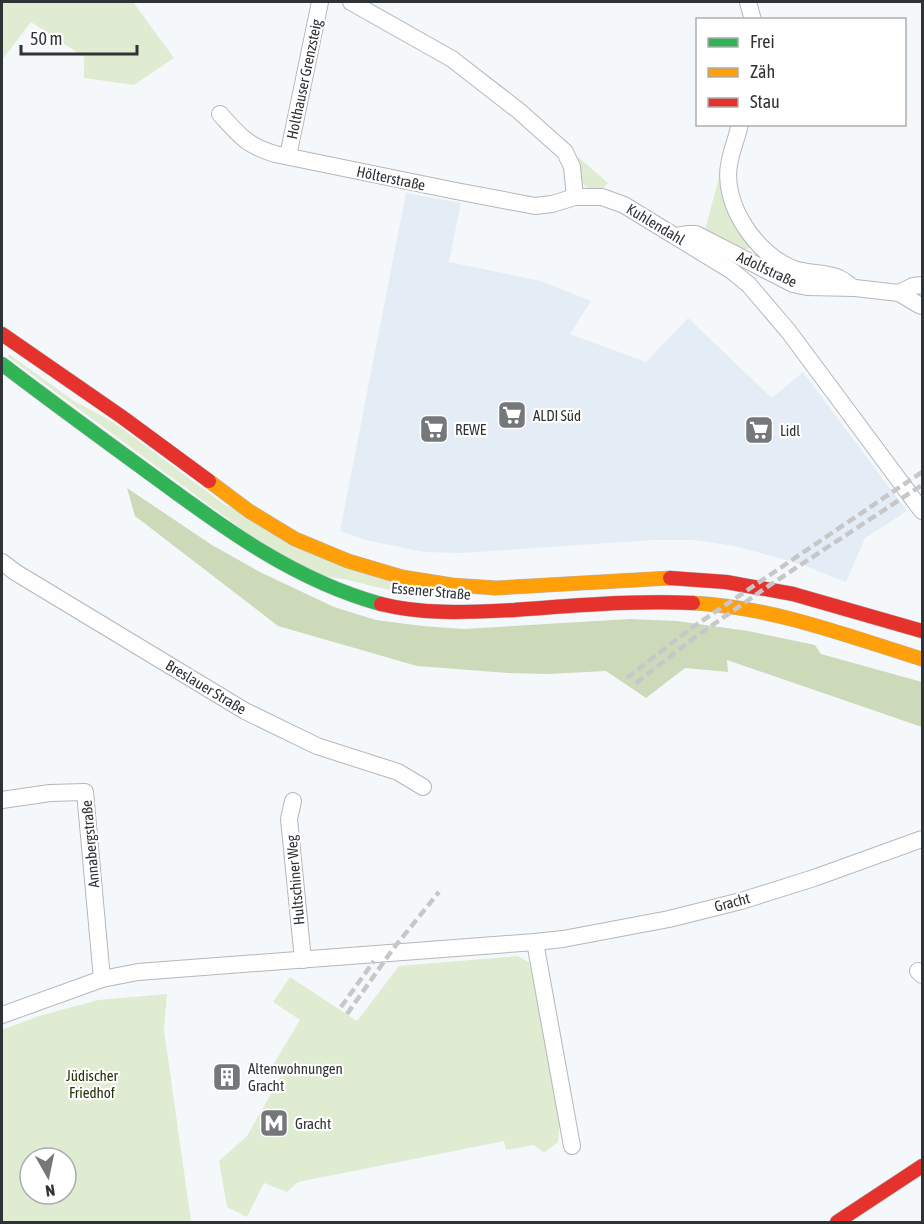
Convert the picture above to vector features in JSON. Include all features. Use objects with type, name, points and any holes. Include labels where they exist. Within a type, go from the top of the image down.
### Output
[{"type":"main road","name":"Essener Straße","points":[[2,334],[122,417],[249,511],[295,539],[348,561],[402,577],[452,585],[496,588],[671,578],[726,582],[793,594],[922,631]]},
{"type":"main road","name":"Essener Straße","points":[[2,364],[233,534],[275,560],[328,586],[364,599],[404,608],[457,612],[667,602],[720,606],[747,609],[820,628],[922,659]]},
{"type":"main road","points":[[837,1222],[922,1166]]},
{"type":"street","name":"Holthauser Grenzsteig","points":[[288,156],[320,2]]},
{"type":"street","points":[[351,2],[452,59],[519,111],[565,153],[572,167],[575,197]]},
{"type":"street","points":[[748,2],[752,18]]},
{"type":"street","name":"Hölterstraße","points":[[220,114],[242,138],[258,148],[275,154],[535,206],[575,197]]},
{"type":"street","points":[[739,126],[728,166],[734,206],[747,230],[761,247],[792,268],[838,278],[855,288]]},
{"type":"street","name":"Kuhlendahl","points":[[575,197],[602,197],[624,205],[732,271],[749,285],[789,332],[922,511]]},
{"type":"street","name":"Adolfstraße","points":[[676,236],[696,234],[793,284],[807,288],[855,288],[899,293],[922,306]]},
{"type":"street","name":"Adolfstraße","points":[[899,293],[913,286],[922,285]]},
{"type":"street","name":"Breslauer Straße","points":[[2,561],[15,572],[245,711],[317,746],[398,772],[423,787]]},
{"type":"street","name":"Annabergstraße","points":[[2,800],[50,793],[85,792],[102,979]]},
{"type":"street","name":"Hultschiner Weg","points":[[293,801],[290,819],[303,960]]},
{"type":"street","name":"Gracht","points":[[2,1015],[102,979],[138,972],[536,942],[669,919],[814,878],[922,839]]},
{"type":"street","points":[[536,942],[572,1146]]},
{"type":"shaded area","points":[[406,193],[461,203],[449,262],[541,281],[591,301],[570,334],[646,362],[688,318],[772,398],[803,372],[907,511],[865,538],[846,582],[803,565],[735,546],[693,540],[653,540],[462,553],[424,552],[366,540],[340,531]]},
{"type":"green space","points":[[2,2],[133,2],[174,58],[134,85],[84,78],[84,57],[31,22],[2,60]]},
{"type":"green space","points":[[578,157],[608,183],[601,190],[584,185],[579,173]]},
{"type":"green space","points":[[721,170],[751,247],[739,253],[704,234]]},
{"type":"green space","points":[[9,354],[74,401],[113,422],[225,505],[448,592],[448,597],[402,593],[323,576],[269,549],[8,357]]},
{"type":"green space","points":[[127,488],[212,545],[260,572],[334,607],[376,620],[464,629],[630,619],[677,621],[748,631],[815,645],[821,654],[922,682],[922,727],[727,660],[728,672],[685,668],[646,698],[606,671],[548,674],[508,673],[417,666],[278,626],[135,516]]},
{"type":"green space","points":[[518,956],[530,963],[560,1120],[558,1142],[544,1153],[534,1145],[506,1150],[504,1141],[298,1182],[287,1192],[264,1183],[247,1217],[227,1207],[219,1161],[247,1136],[281,1076],[270,1070],[300,1020],[273,1002],[290,977],[357,1021],[399,966]]},
{"type":"green space","name":"Jüdischer Friedhof","points":[[167,994],[164,1030],[191,1221],[2,1222],[2,1030],[39,1016],[98,1000]]},
{"type":"railway","points":[[627,678],[690,629],[922,472]]},
{"type":"railway","points":[[636,683],[694,638],[767,587],[922,485]]},
{"type":"railway","points":[[347,1014],[393,949],[439,892]]},
{"type":"railway","points":[[341,1007],[374,961]]},
{"type":"traffic: fast","points":[[2,364],[182,497],[262,552],[320,582],[381,604]]},
{"type":"traffic: slow","points":[[209,481],[249,511],[295,539],[348,561],[402,577],[452,585],[496,588],[670,578]]},
{"type":"traffic: slow","points":[[693,603],[781,616],[922,659]]},
{"type":"traffic: jam","points":[[2,334],[122,417],[209,481]]},
{"type":"traffic: jam","points":[[670,578],[726,582],[793,594],[922,631]]},
{"type":"traffic: jam","points":[[381,604],[414,610],[464,612],[626,603],[693,603]]},
{"type":"traffic: jam","points":[[837,1222],[922,1166]]},
{"type":"place","name":"ALDI Süd","points":[[512,415]]},
{"type":"place","name":"REWE","points":[[434,429]]},
{"type":"place","name":"Lidl","points":[[759,430]]},
{"type":"place","name":"Altenwohnungen Gracht","points":[[227,1077]]},
{"type":"place","name":"Gracht","points":[[274,1123]]}]
